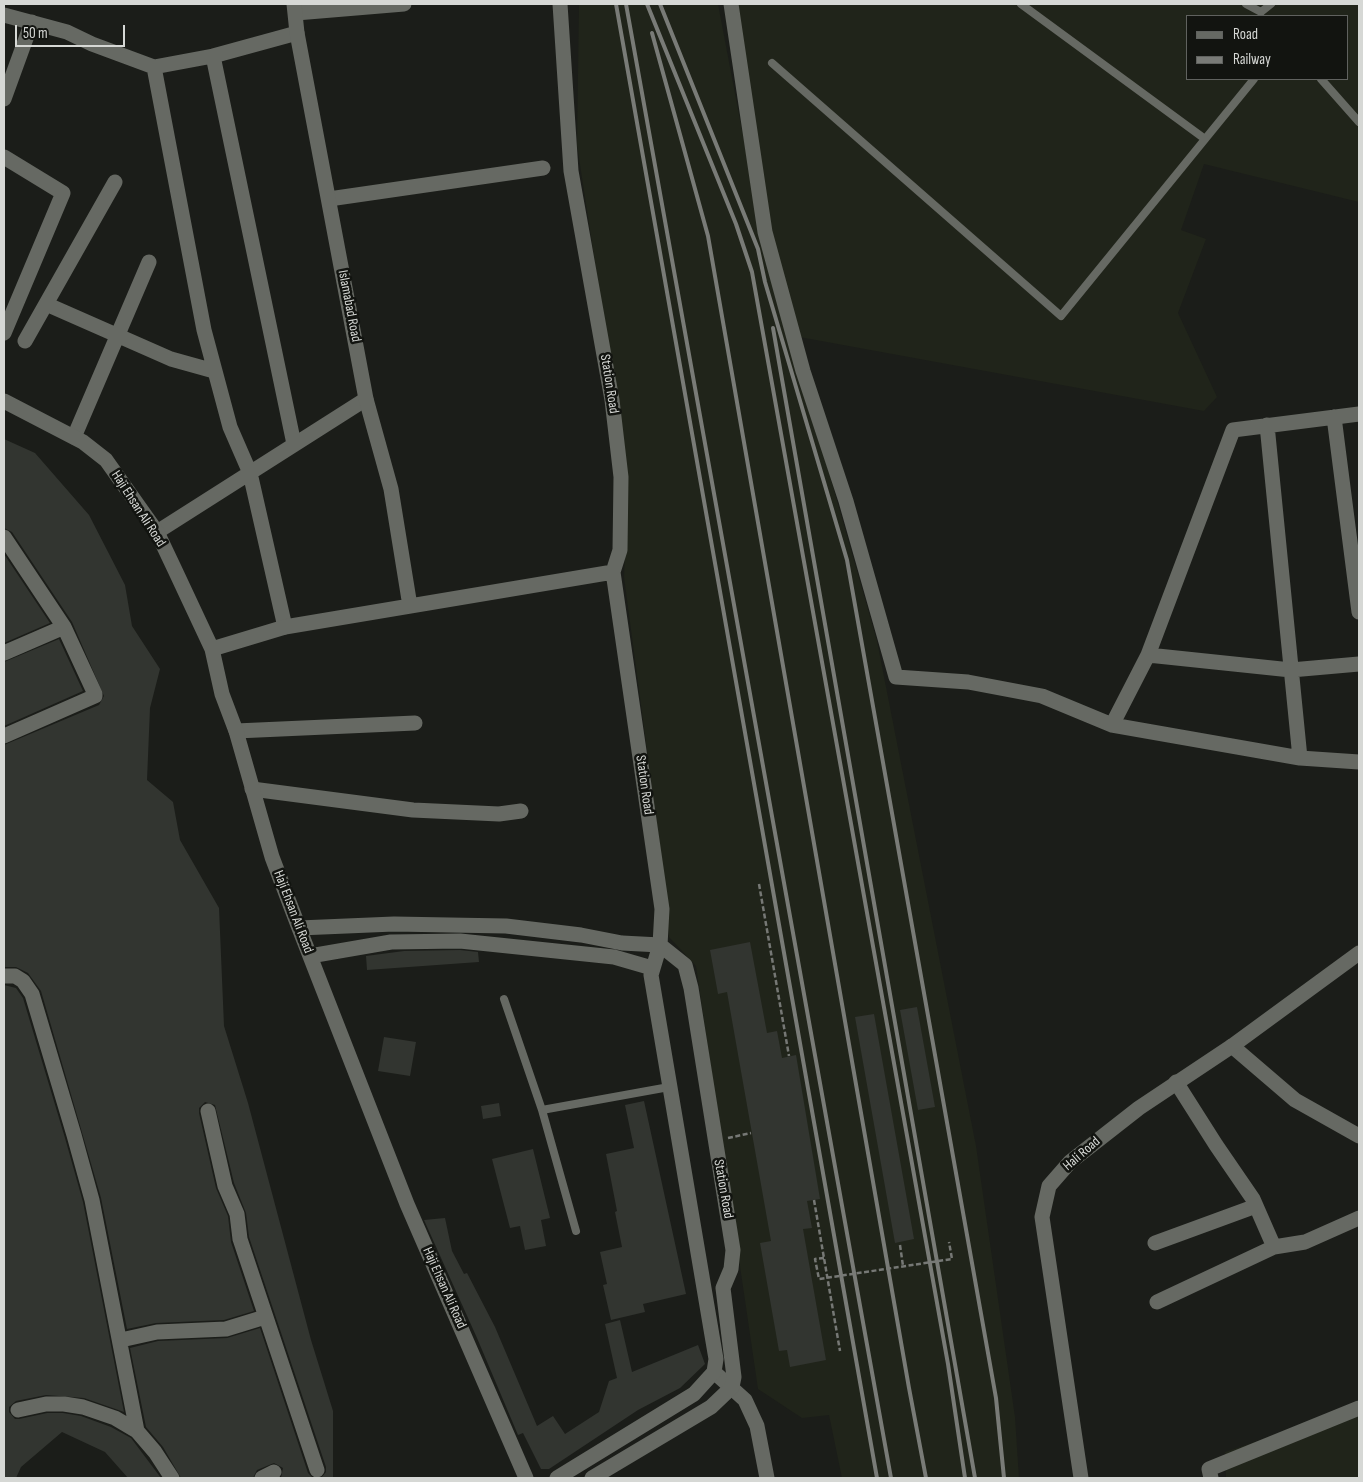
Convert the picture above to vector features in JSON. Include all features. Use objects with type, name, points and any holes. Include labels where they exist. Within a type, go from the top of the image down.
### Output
[{"type":"street","points":[[295,8],[404,4]]},
{"type":"street","name":"Station Road","points":[[560,4],[572,171],[612,400],[620,477],[620,550],[613,572],[662,909],[660,945],[684,965],[691,988],[733,1250],[730,1269],[723,1288],[734,1362],[732,1387]]},
{"type":"street","points":[[731,4],[765,232],[803,371],[846,501],[896,676],[968,682],[1042,696],[1112,725],[1300,758],[1359,762]]},
{"type":"street","name":"Islamabad Road","points":[[295,8],[297,33],[366,399],[391,489],[410,606]]},
{"type":"street","points":[[4,16],[68,32],[92,44],[154,67],[213,56],[297,33]]},
{"type":"street","points":[[4,99],[32,22]]},
{"type":"street","points":[[213,56],[294,444]]},
{"type":"street","points":[[154,67],[175,186],[214,371],[230,428],[250,473],[285,628]]},
{"type":"street","points":[[4,157],[63,193],[4,333]]},
{"type":"street","points":[[328,199],[544,168]]},
{"type":"street","points":[[25,341],[115,182]]},
{"type":"street","points":[[74,438],[150,262]]},
{"type":"street","points":[[46,304],[171,359],[214,371]]},
{"type":"street","points":[[157,532],[366,399]]},
{"type":"street","name":"Haji Ehsan Ali Road","points":[[4,401],[74,438],[106,460],[157,532],[212,649],[222,694],[236,731],[272,857],[406,1204],[526,1478]]},
{"type":"street","points":[[1112,725],[1148,655],[1233,430],[1359,414]]},
{"type":"street","points":[[1334,417],[1359,612]]},
{"type":"street","points":[[1268,425],[1300,758]]},
{"type":"street","points":[[4,736],[95,696],[64,627],[6,545]]},
{"type":"street","points":[[212,649],[285,628],[613,572]]},
{"type":"street","points":[[4,653],[64,627]]},
{"type":"street","points":[[1148,655],[1291,670],[1359,664]]},
{"type":"street","points":[[236,731],[415,723]]},
{"type":"street","points":[[252,789],[413,810],[499,814],[521,812]]},
{"type":"street","points":[[299,928],[394,924],[506,926],[581,934],[622,943],[660,945],[651,976],[716,1359],[714,1372],[700,1388],[679,1405],[557,1478]]},
{"type":"street","points":[[310,956],[390,942],[460,941],[614,957],[652,968]]},
{"type":"street","name":"Hali Road","points":[[1081,1478],[1042,1217],[1049,1186],[1070,1162],[1176,1082],[1232,1046],[1359,953]]},
{"type":"street","points":[[4,976],[15,976],[23,981],[32,994],[92,1200],[138,1431]]},
{"type":"street","points":[[1232,1046],[1295,1100],[1355,1129]]},
{"type":"street","points":[[1176,1082],[1256,1206],[1274,1247]]},
{"type":"street","points":[[208,1111],[225,1186],[238,1214],[240,1239],[264,1317],[317,1470]]},
{"type":"street","points":[[1155,1243],[1256,1206]]},
{"type":"street","points":[[1157,1302],[1274,1247],[1305,1242],[1359,1218]]},
{"type":"street","points":[[121,1340],[157,1332],[226,1329],[264,1317]]},
{"type":"street","points":[[714,1372],[745,1400],[757,1426],[766,1478]]},
{"type":"street","points":[[592,1478],[711,1407],[732,1387]]},
{"type":"street","points":[[18,1410],[46,1404],[83,1407],[115,1418],[138,1431],[172,1478]]},
{"type":"street","points":[[1211,1478],[1209,1469],[1359,1408]]},
{"type":"lane","points":[[1021,4],[1205,139]]},
{"type":"lane","points":[[1246,4],[1263,14]]},
{"type":"lane","points":[[1256,4],[1263,14]]},
{"type":"lane","points":[[1263,14],[1271,4]]},
{"type":"lane","points":[[772,63],[1062,316],[1253,80]]},
{"type":"lane","points":[[1322,80],[1359,122]]},
{"type":"lane","points":[[504,999],[542,1110],[576,1231]]},
{"type":"lane","points":[[542,1110],[670,1087]]},
{"type":"path","points":[[759,884],[789,1056]]},
{"type":"path","points":[[715,1141],[752,1133]]},
{"type":"path","points":[[814,1200],[840,1351]]},
{"type":"path","points":[[824,1258],[816,1259],[819,1279],[952,1259],[949,1242]]},
{"type":"path","points":[[900,1245],[903,1266]]},
{"type":"shaded area","points":[[579,4],[718,4],[763,241],[877,641],[976,1146],[1015,1417],[1019,1478],[842,1478],[829,1415],[802,1418],[758,1389],[696,966],[669,937],[660,848],[624,577],[628,478],[577,145]]},
{"type":"shaded area","points":[[732,4],[1359,4],[1359,202],[1204,164],[1181,230],[1206,239],[1178,313],[1217,397],[1204,411],[794,336],[765,232]]},
{"type":"shaded area","points":[[1359,1407],[1359,1478],[1226,1478],[1225,1452]]},
{"type":"building","points":[[4,439],[35,453],[89,515],[125,585],[132,626],[160,669],[150,708],[147,780],[173,802],[180,840],[219,908],[224,1026],[248,1103],[311,1340],[333,1411],[333,1478],[321,1478],[326,1472],[326,1467],[249,1237],[246,1213],[234,1183],[215,1105],[205,1102],[199,1108],[199,1113],[216,1188],[228,1216],[231,1242],[254,1311],[224,1320],[156,1323],[127,1329],[101,1198],[41,991],[28,973],[16,967],[4,967],[4,745],[99,705],[104,696],[72,622],[12,532],[4,528]]},
{"type":"building","points":[[4,554],[50,623],[4,643]]},
{"type":"building","points":[[59,639],[83,691],[4,726],[4,662]]},
{"type":"building","points":[[750,942],[767,1033],[777,1031],[782,1058],[796,1055],[820,1199],[807,1201],[812,1228],[803,1229],[826,1360],[790,1367],[787,1350],[779,1351],[760,1243],[771,1241],[727,992],[718,994],[710,950]]},
{"type":"building","points":[[460,950],[478,952],[479,962],[367,970],[366,956],[404,951]]},
{"type":"building","points":[[4,985],[16,988],[23,998],[83,1202],[124,1412],[84,1398],[46,1395],[16,1401],[9,1407],[9,1412],[15,1419],[47,1413],[63,1413],[81,1416],[111,1427],[131,1438],[161,1478],[128,1478],[105,1452],[62,1432],[21,1467],[16,1478],[4,1478]]},
{"type":"building","points":[[917,1007],[935,1107],[918,1110],[900,1010]]},
{"type":"building","points":[[874,1014],[914,1239],[895,1243],[855,1017]]},
{"type":"building","points":[[384,1037],[416,1042],[410,1076],[378,1071]]},
{"type":"building","points":[[644,1101],[686,1294],[643,1304],[645,1312],[611,1320],[603,1285],[607,1284],[600,1252],[622,1247],[606,1154],[634,1148],[625,1105]]},
{"type":"building","points":[[499,1103],[501,1116],[483,1119],[481,1106]]},
{"type":"building","points":[[533,1149],[550,1218],[541,1220],[546,1246],[525,1250],[520,1226],[510,1228],[492,1159]]},
{"type":"building","points":[[445,1218],[452,1251],[464,1274],[467,1273],[495,1327],[537,1426],[553,1416],[565,1434],[599,1412],[609,1381],[617,1378],[605,1324],[620,1320],[632,1372],[698,1345],[705,1364],[680,1388],[638,1410],[549,1469],[541,1469],[523,1433],[518,1435],[424,1220]]},
{"type":"building","points":[[260,1328],[308,1473],[313,1478],[281,1478],[283,1468],[274,1463],[257,1470],[253,1478],[181,1478],[163,1447],[146,1427],[130,1348],[158,1341],[227,1338]]},
{"type":"railway","points":[[616,4],[877,1478]]},
{"type":"railway","points":[[626,4],[891,1478]]},
{"type":"railway","points":[[647,4],[736,224],[752,272],[948,1364],[965,1478]]},
{"type":"railway","points":[[660,4],[758,249],[765,282],[847,560],[996,1398],[1004,1478]]},
{"type":"railway","points":[[652,33],[708,236],[926,1478]]},
{"type":"railway","points":[[773,328],[975,1478]]}]
